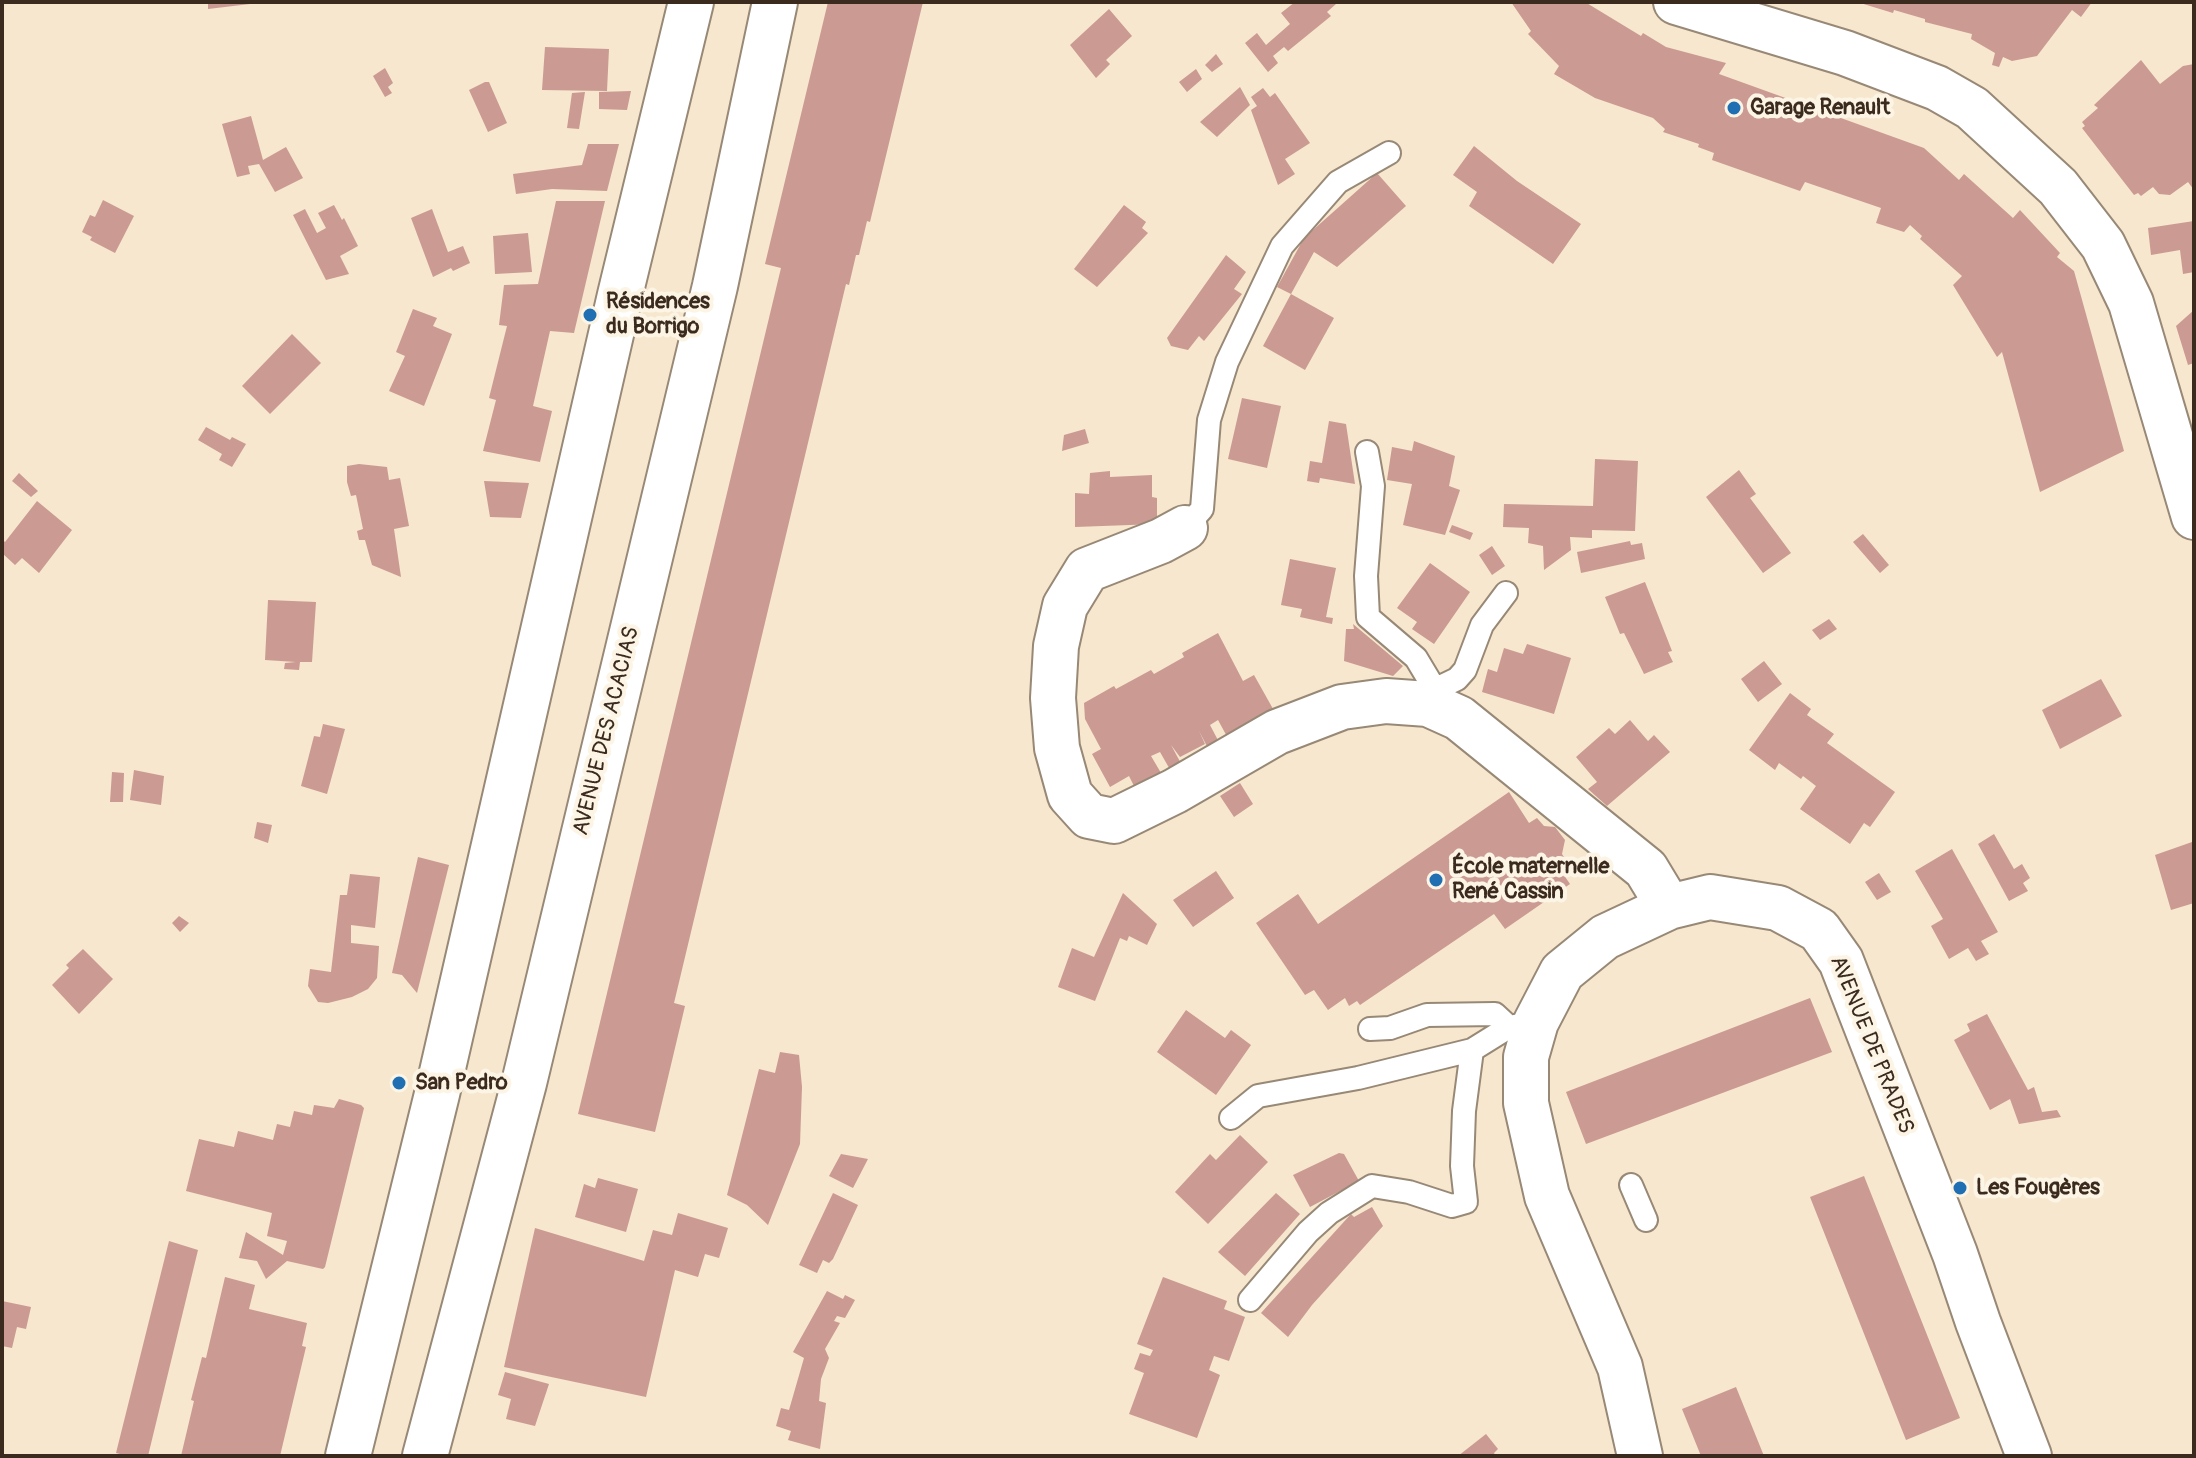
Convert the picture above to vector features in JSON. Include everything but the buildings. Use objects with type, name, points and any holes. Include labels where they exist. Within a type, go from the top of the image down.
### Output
[{"type":"street","points":[[348,1456],[437,1094],[620,295],[691,2]]},
{"type":"street","name":"AVENUE DES ACACIAS","points":[[425,1456],[524,1083],[715,286],[775,2]]},
{"type":"street","points":[[1676,2],[1845,53],[1937,88],[1972,108],[2058,187],[2103,245],[2131,303],[2194,517]]},
{"type":"street","points":[[1185,528],[1161,541],[1087,570],[1065,606],[1056,646],[1053,698],[1057,748],[1070,795],[1089,816],[1114,821],[1175,791],[1277,732],[1342,707],[1429,698],[1459,718],[1646,869],[1669,907]]},
{"type":"street","name":"AVENUE DE PRADES","points":[[1640,1456],[1620,1367],[1547,1196],[1526,1103],[1522,1024],[1562,972],[1605,937],[1669,907],[1710,897],[1778,908],[1819,930],[1841,961],[1955,1254],[2029,1456]]},
{"type":"lane","points":[[1185,528],[1202,509],[1209,420],[1227,362],[1282,246],[1338,182],[1389,153]]},
{"type":"lane","points":[[1367,452],[1373,486],[1366,576],[1368,617],[1416,658],[1431,683],[1429,698]]},
{"type":"lane","points":[[1429,698],[1465,670],[1482,625],[1506,593]]},
{"type":"lane","points":[[1370,1029],[1390,1028],[1427,1015],[1495,1014],[1522,1024]]},
{"type":"lane","points":[[1231,1118],[1258,1096],[1358,1078],[1472,1050],[1522,1024]]},
{"type":"lane","points":[[1250,1300],[1308,1232],[1329,1213],[1372,1186],[1409,1192],[1452,1206],[1466,1202],[1462,1166],[1464,1111],[1472,1050]]},
{"type":"lane","points":[[1631,1185],[1646,1220]]},
{"type":"place","name":"Garage Renault","points":[[1734,108]]},
{"type":"place","name":"Résidences du Borrigo","points":[[590,315]]},
{"type":"place","name":"École maternelle René Cassin","points":[[1436,880]]},
{"type":"place","name":"San Pedro","points":[[399,1083]]},
{"type":"place","name":"Les Fougères","points":[[1960,1188]]}]
